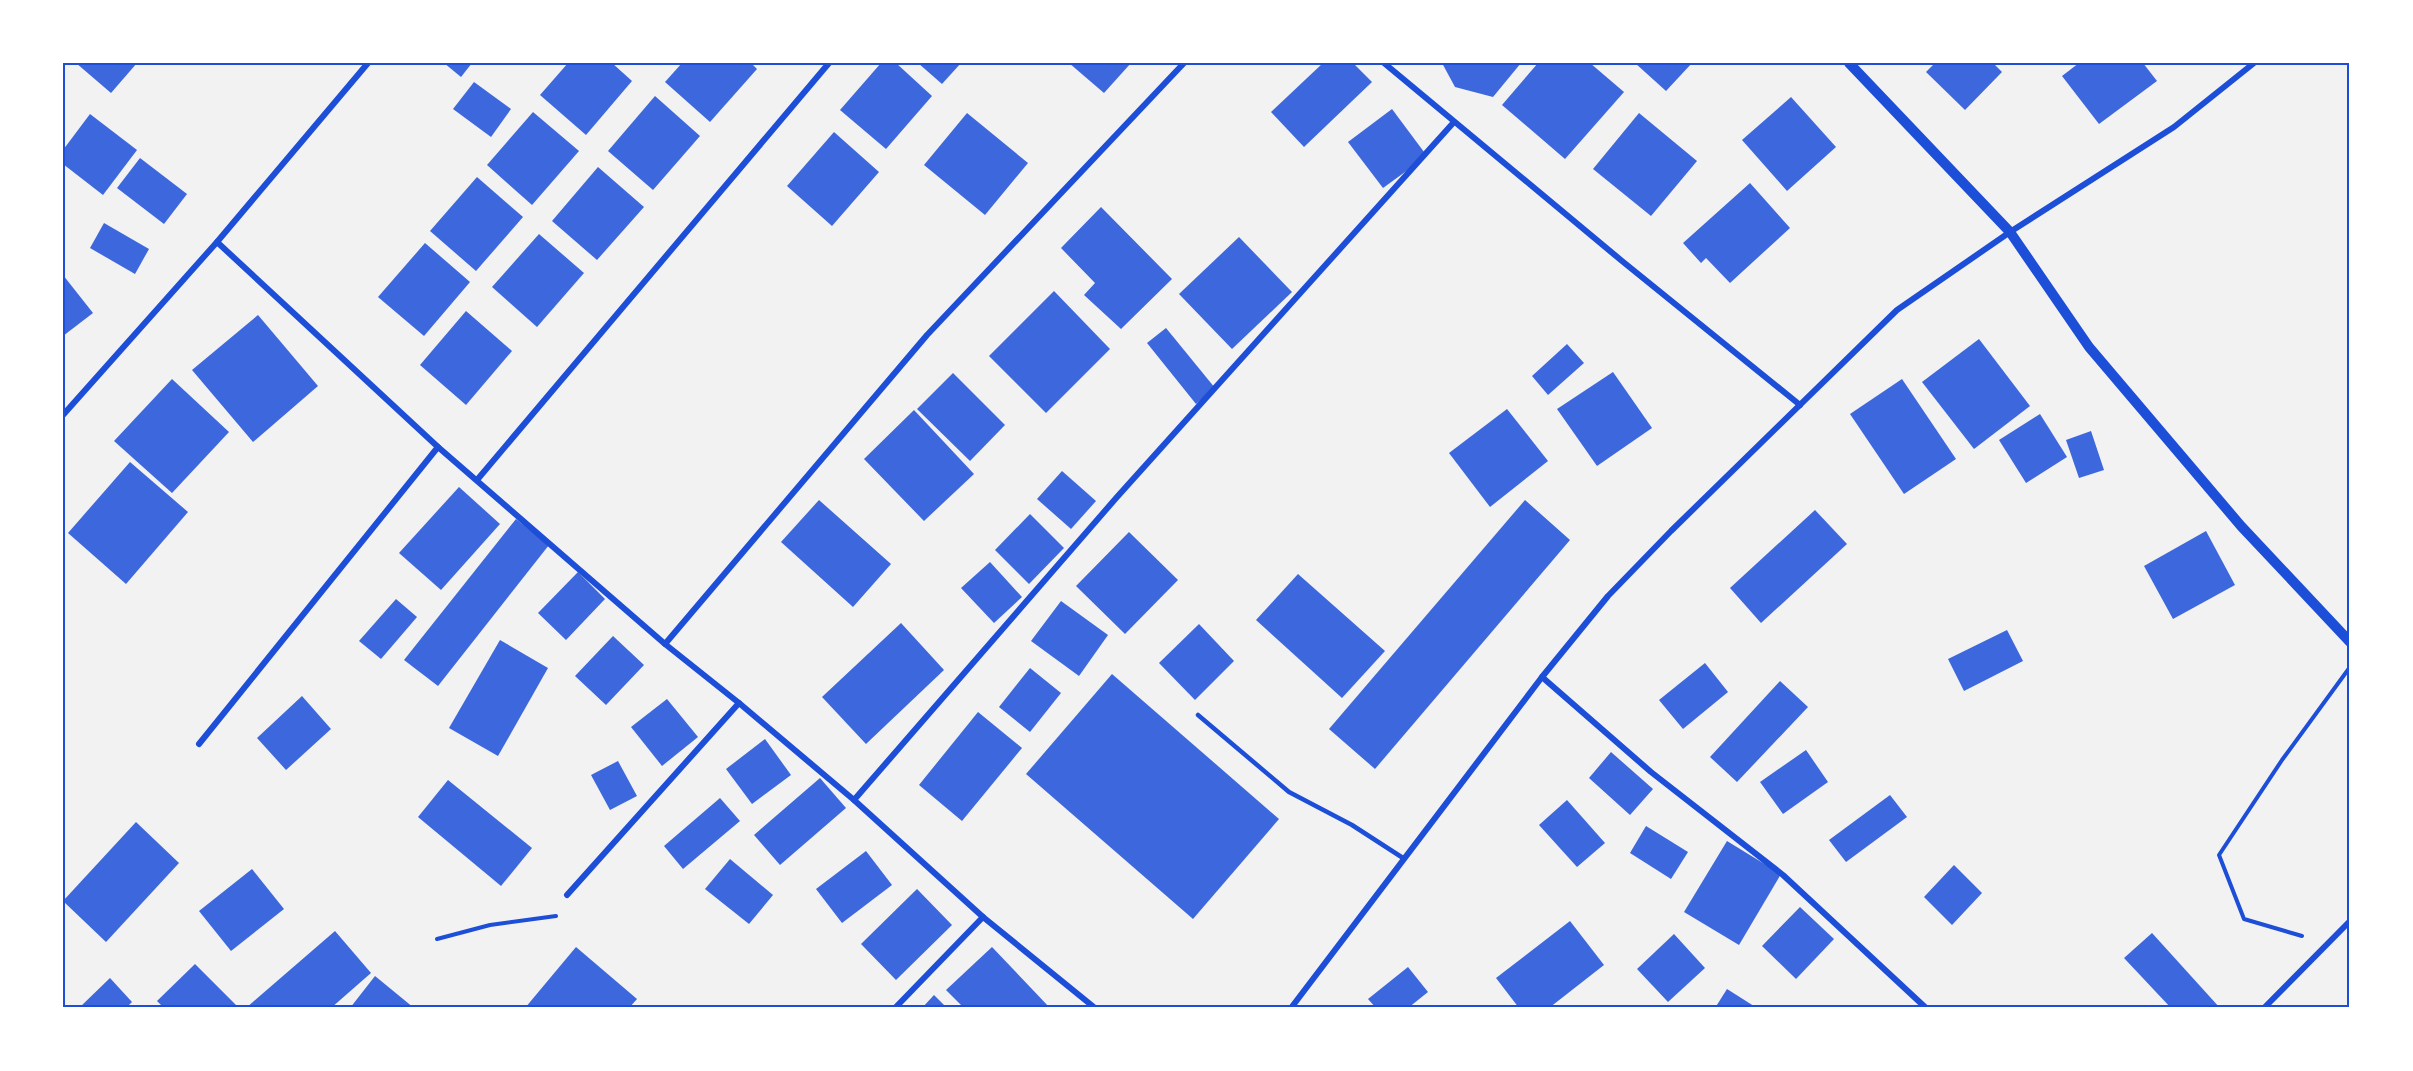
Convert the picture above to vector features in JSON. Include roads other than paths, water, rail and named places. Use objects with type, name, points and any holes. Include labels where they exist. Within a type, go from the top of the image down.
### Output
[{"type":"street","points":[[63,416],[218,242],[368,63]]},
{"type":"street","points":[[477,480],[829,63]]},
{"type":"street","points":[[666,644],[927,335],[1184,63]]},
{"type":"street","points":[[1384,63],[1800,405]]},
{"type":"street","points":[[1849,63],[2010,232],[2089,347],[2241,526],[2350,642]]},
{"type":"street","points":[[1291,1008],[1542,677],[1608,596],[1800,405],[1897,310],[2010,232],[2174,127],[2254,63]]},
{"type":"street","points":[[854,800],[1124,489],[1454,122]]},
{"type":"street","points":[[218,242],[438,447],[666,644],[854,800],[983,916],[1095,1008]]},
{"type":"street","points":[[199,744],[438,447]]},
{"type":"street","points":[[1542,677],[1650,772],[1783,875],[1926,1008]]},
{"type":"street","points":[[567,895],[739,703]]},
{"type":"street","points":[[895,1008],[983,916]]},
{"type":"street","points":[[2264,1008],[2350,921]]},
{"type":"lane","points":[[1198,715],[1289,792],[1352,825],[1403,858]]}]
